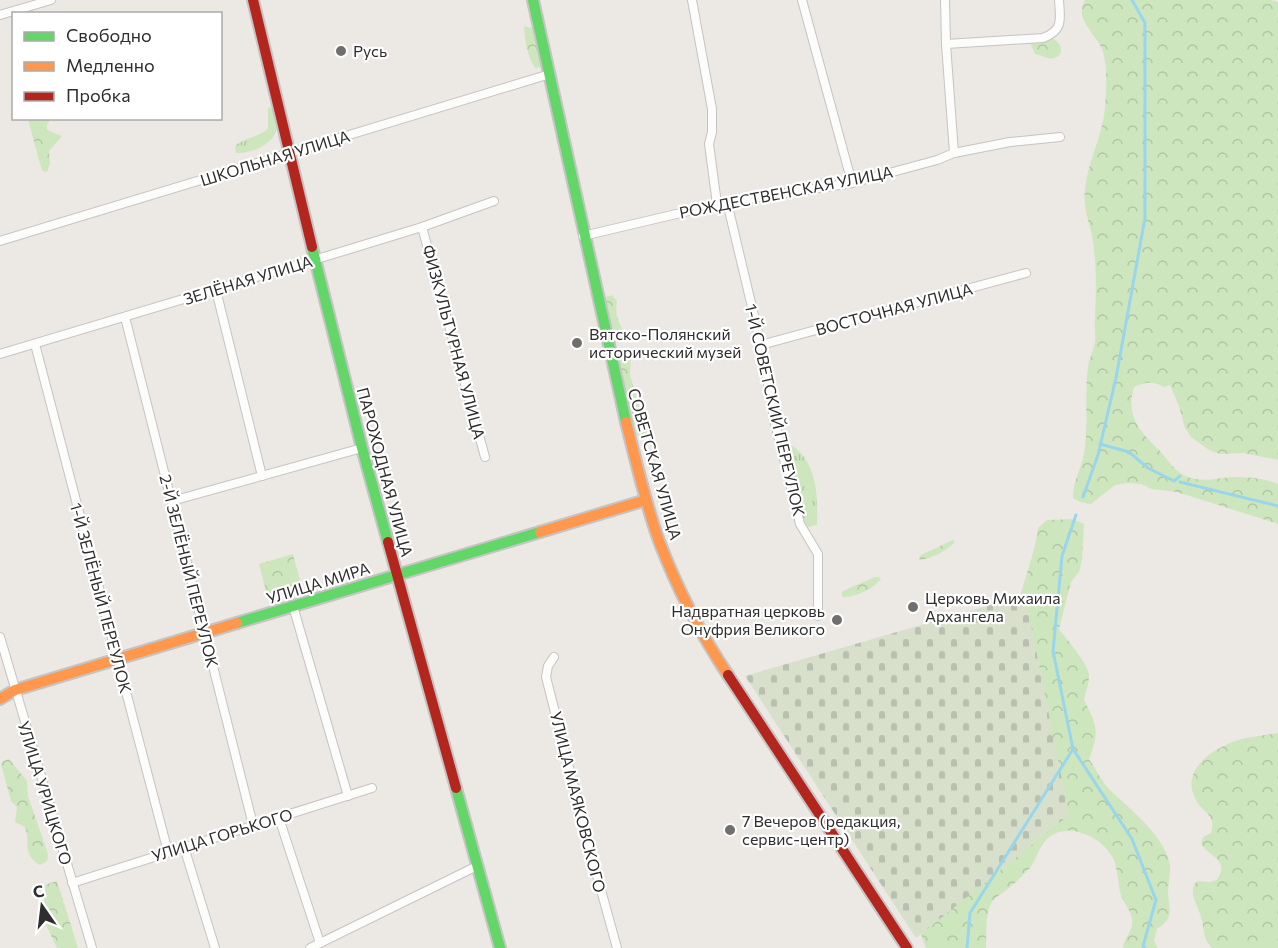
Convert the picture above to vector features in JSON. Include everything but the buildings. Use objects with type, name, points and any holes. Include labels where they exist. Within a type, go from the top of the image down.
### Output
[{"type":"street","points":[[0,15],[51,0]]},
{"type":"street","name":"ПАРОХОДНАЯ УЛИЦА","points":[[253,0],[363,448],[500,948]]},
{"type":"street","name":"СОВЕТСКАЯ УЛИЦА","points":[[533,0],[622,408],[659,540],[683,597],[709,646],[907,948]]},
{"type":"street","points":[[692,0],[712,110],[712,132],[709,144],[717,204]]},
{"type":"street","points":[[802,0],[852,183]]},
{"type":"street","points":[[945,0],[954,153]]},
{"type":"street","points":[[946,44],[1043,38],[1058,28],[1059,0]]},
{"type":"street","name":"ШКОЛЬНАЯ УЛИЦА","points":[[0,241],[550,74]]},
{"type":"street","name":"РОЖДЕСТВЕНСКАЯ УЛИЦА","points":[[584,236],[727,202],[852,183],[937,160],[954,153],[1010,142],[1060,137]]},
{"type":"street","name":"ЗЕЛЁНАЯ УЛИЦА","points":[[0,354],[422,227],[494,201]]},
{"type":"street","name":"1-Й СОВЕТСКИЙ ПЕРЕУЛОК","points":[[727,202],[761,345],[775,423],[800,524],[818,554],[818,616]]},
{"type":"street","name":"ФИЗКУЛЬТУРНАЯ УЛИЦА","points":[[422,227],[485,457]]},
{"type":"street","name":"ВОСТОЧНАЯ УЛИЦА","points":[[761,345],[1026,273]]},
{"type":"street","points":[[216,290],[262,476]]},
{"type":"street","name":"2-Й ЗЕЛЁНЫЙ ПЕРЕУЛОК","points":[[126,317],[253,825]]},
{"type":"street","name":"1-Й ЗЕЛЁНЫЙ ПЕРЕУЛОК","points":[[35,344],[168,852]]},
{"type":"street","points":[[172,501],[363,448]]},
{"type":"street","name":"УЛИЦА МИРА","points":[[0,699],[15,690],[646,500]]},
{"type":"street","points":[[293,606],[348,796]]},
{"type":"street","name":"УЛИЦА УРИЦКОГО","points":[[0,637],[92,948]]},
{"type":"street","name":"УЛИЦА МАЯКОВСКОГО","points":[[554,657],[548,666],[546,677],[617,948]]},
{"type":"street","name":"УЛИЦА ГОРЬКОГО","points":[[72,883],[372,788]]},
{"type":"street","points":[[279,818],[320,943]]},
{"type":"street","points":[[184,847],[215,948]]},
{"type":"street","points":[[310,948],[477,866]]},
{"type":"green space","points":[[1085,0],[1271,0],[1278,2],[1278,460],[1243,453],[1220,454],[1209,450],[1191,437],[1185,428],[1170,385],[1164,387],[1149,383],[1134,387],[1132,407],[1136,423],[1141,430],[1181,474],[1201,480],[1232,477],[1267,480],[1278,484],[1278,524],[1177,492],[1152,489],[1141,484],[1115,485],[1091,504],[1073,498],[1074,486],[1084,454],[1087,378],[1095,338],[1095,256],[1085,191],[1086,180],[1104,118],[1106,87],[1103,52],[1082,14]]},
{"type":"green space","points":[[524,26],[532,28],[541,67],[535,68],[530,58]]},
{"type":"green space","points":[[1054,39],[1061,49],[1058,56],[1049,58],[1035,54],[1031,45],[1034,41]]},
{"type":"green space","points":[[270,107],[276,116],[277,125],[276,133],[271,140],[255,150],[236,153],[235,146],[268,128],[268,108]]},
{"type":"green space","points":[[28,120],[50,120],[47,130],[62,136],[49,151],[50,163],[47,172],[43,171]]},
{"type":"green space","points":[[612,295],[617,301],[617,316],[624,336],[619,338],[614,336],[604,302],[606,297]]},
{"type":"green space","points":[[618,352],[631,357],[630,375],[648,438],[643,440],[635,433],[617,358]]},
{"type":"green space","points":[[788,443],[805,458],[814,479],[817,525],[808,527],[803,522],[784,444]]},
{"type":"green space","points":[[1072,519],[1084,524],[1082,560],[1079,572],[1071,582],[1059,629],[1082,659],[1088,672],[1089,680],[1084,700],[1096,729],[1095,742],[1089,759],[1107,787],[1144,822],[1166,851],[1170,869],[1169,917],[1157,929],[1154,941],[1158,948],[1123,948],[1132,927],[1132,919],[1120,893],[1113,858],[1108,850],[1093,838],[1074,831],[1065,831],[1048,838],[1029,869],[994,899],[987,916],[986,948],[926,948],[919,929],[1017,608],[1038,528],[1047,520]]},
{"type":"green space","points":[[953,540],[955,542],[944,551],[920,560],[921,555]]},
{"type":"green space","points":[[293,554],[301,585],[267,595],[259,564]]},
{"type":"green space","points":[[875,577],[881,579],[878,583],[858,594],[842,597],[842,592],[845,590]]},
{"type":"green space","points":[[1025,595],[1069,815],[916,938],[745,676]]},
{"type":"green space","points":[[1278,733],[1278,948],[1212,948],[1205,937],[1193,890],[1197,881],[1217,880],[1221,867],[1217,859],[1201,843],[1203,837],[1211,833],[1212,821],[1195,798],[1192,777],[1203,760],[1222,747],[1242,739]]},
{"type":"green space","points":[[9,759],[27,781],[28,796],[48,854],[47,861],[40,865],[30,857],[28,852],[25,827],[15,822],[17,807],[11,801],[1,764]]},
{"type":"green space","points":[[57,881],[78,948],[57,948],[46,925],[47,916],[42,889],[47,884]]},
{"type":"waterway","points":[[1083,497],[1098,455],[1116,378],[1145,218],[1145,23],[1132,0]]},
{"type":"waterway","points":[[1100,444],[1129,452],[1148,468],[1174,481],[1180,476]]},
{"type":"waterway","points":[[1180,482],[1278,506]]},
{"type":"waterway","points":[[1076,515],[1062,556],[1053,651],[1073,749],[1132,839],[1156,900],[1143,946],[1145,948]]},
{"type":"waterway","points":[[967,948],[970,913],[1073,749]]},
{"type":"traffic: fast","points":[[533,0],[626,422]]},
{"type":"traffic: fast","points":[[312,247],[388,542]]},
{"type":"traffic: fast","points":[[237,623],[540,532]]},
{"type":"traffic: fast","points":[[456,788],[500,948]]},
{"type":"traffic: slow","points":[[626,422],[649,511],[666,559],[699,627],[728,675]]},
{"type":"traffic: slow","points":[[540,532],[646,500]]},
{"type":"traffic: slow","points":[[0,699],[15,690],[237,623]]},
{"type":"traffic: jam","points":[[253,0],[312,247]]},
{"type":"traffic: jam","points":[[388,542],[456,788]]},
{"type":"traffic: jam","points":[[728,675],[907,948]]},
{"type":"place","name":"Русь","points":[[341,51]]},
{"type":"place","name":"Вятско-Полянский исторический музей","points":[[577,343]]},
{"type":"place","name":"Церковь Михаила Архангела","points":[[913,607]]},
{"type":"place","name":"Надвратная церковь Онуфрия Великого","points":[[837,620]]},
{"type":"place","name":"7 Вечеров (редакция, сервис-центр)","points":[[730,830]]}]
